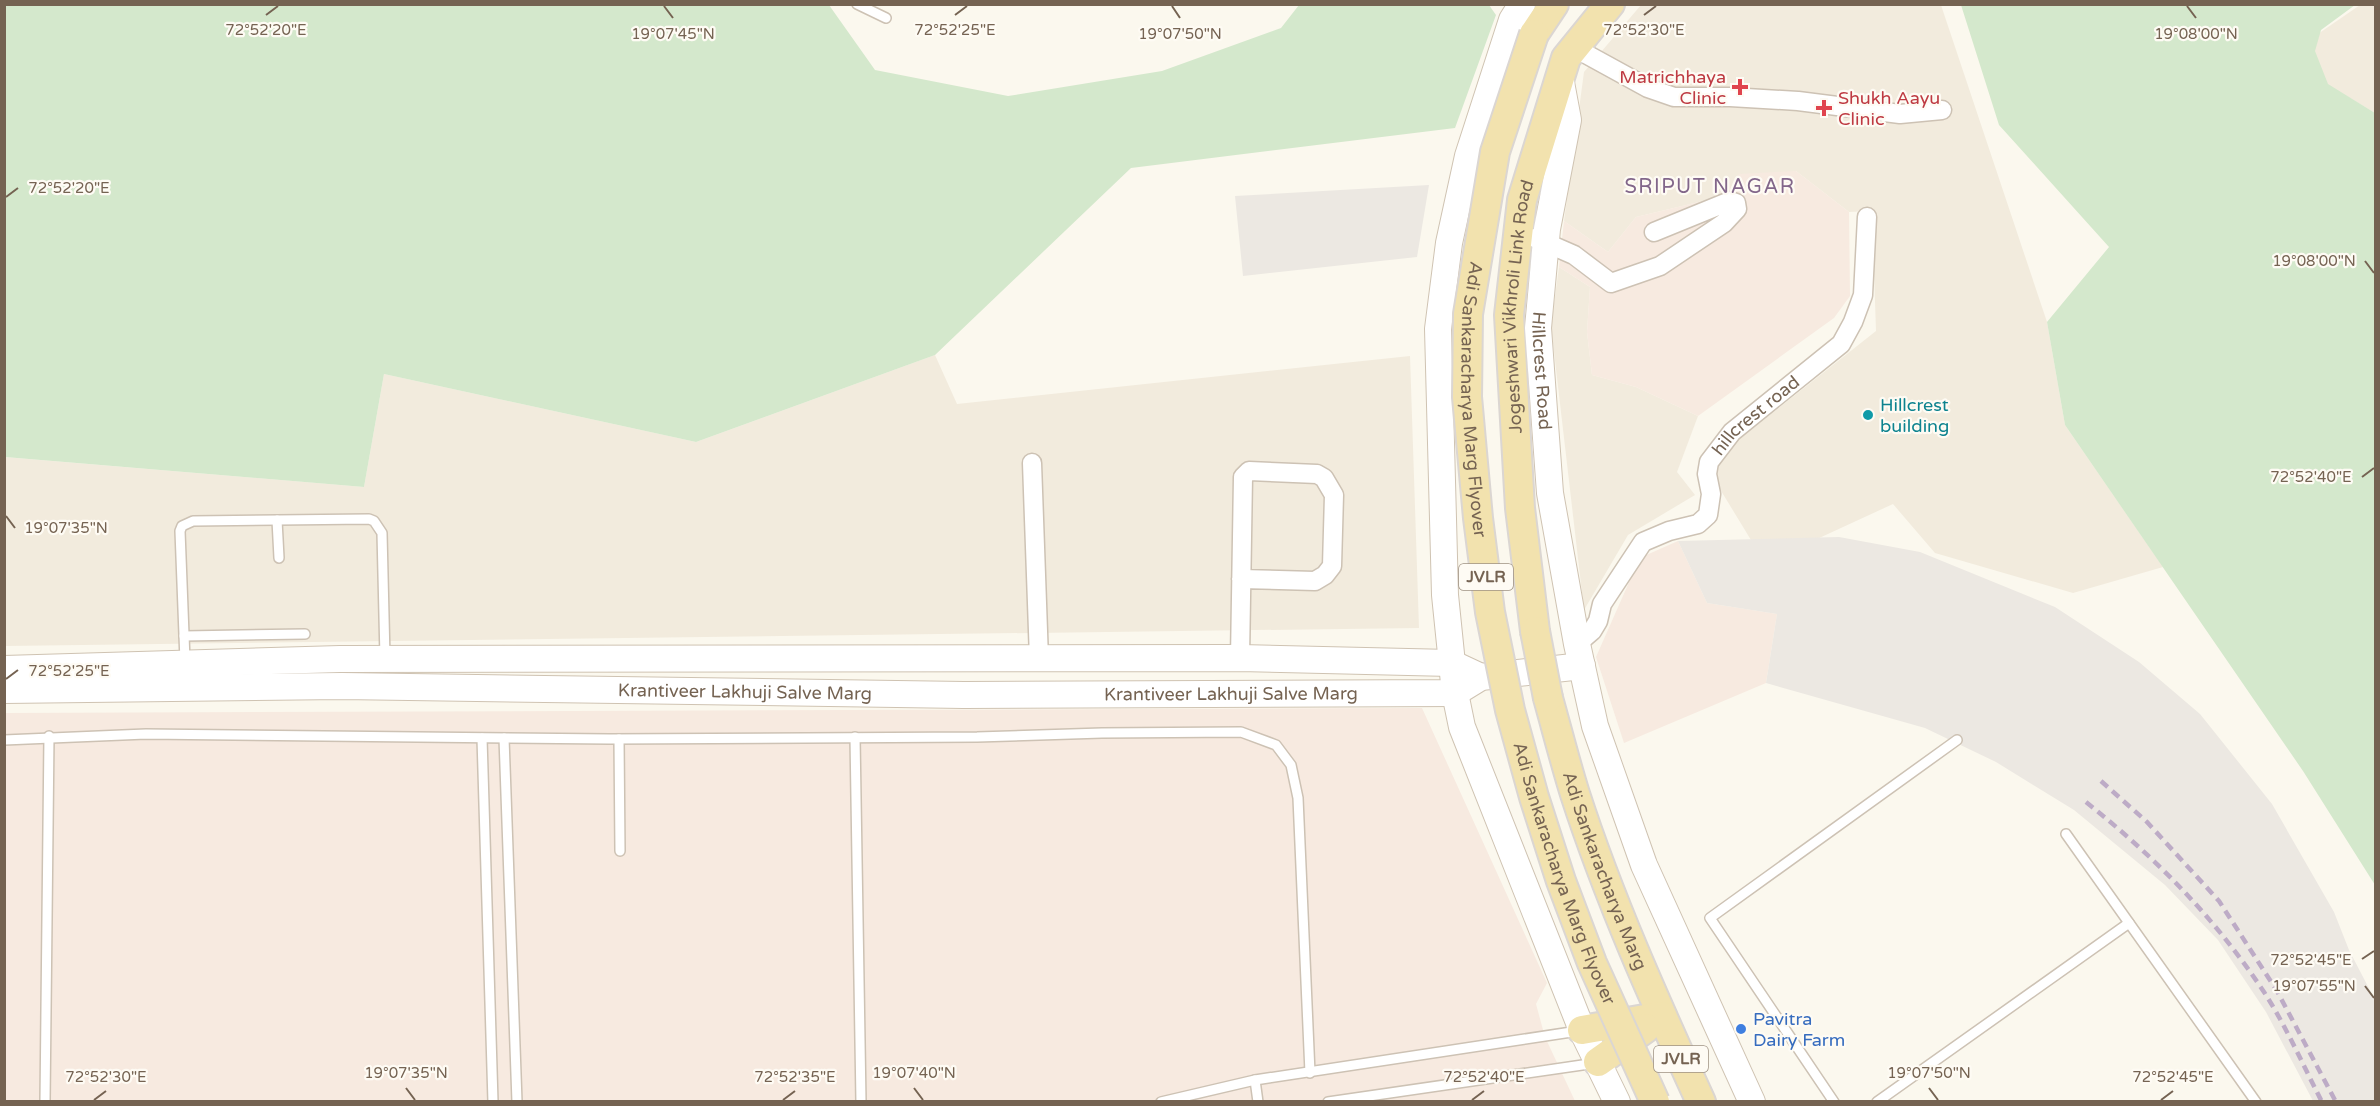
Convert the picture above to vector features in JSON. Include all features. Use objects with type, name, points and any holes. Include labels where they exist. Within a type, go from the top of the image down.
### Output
[{"type":"main road","points":[[1522,4],[1512,20],[1468,156],[1449,243],[1438,329],[1445,594],[1451,663],[1462,727],[1582,1030],[1617,1101]]},
{"type":"main road","name":"Adi Sankaracharya Marg Flyover","points":[[1554,4],[1534,34],[1495,152],[1487,197],[1468,314],[1467,397],[1473,463],[1490,612],[1510,710],[1534,796],[1561,880],[1592,963],[1655,1101]]},
{"type":"main road","name":"Jogeshwari Vikhroli Link Road","points":[[1535,631],[1520,508],[1509,315],[1522,200],[1566,58],[1610,4]]},
{"type":"main road","name":"Hillcrest Road","points":[[1560,77],[1568,120],[1546,242],[1538,328],[1549,482],[1579,655],[1595,726],[1644,865],[1752,1101]]},
{"type":"main road","name":"Adi Sankaracharya Marg","points":[[1535,631],[1548,698],[1575,794],[1603,874],[1662,1016],[1701,1101]]},
{"type":"main road","points":[[1455,693],[1480,677],[1579,655]]},
{"type":"main road","name":"Krantiveer Lakhuji Salve Marg","points":[[4,669],[340,659],[1240,658],[1451,663],[1480,677]]},
{"type":"main road","points":[[340,659],[342,686]]},
{"type":"main road","name":"Krantiveer Lakhuji Salve Marg","points":[[4,690],[342,686],[964,695],[1455,693]]},
{"type":"main road","points":[[1582,1030],[1662,1016]]},
{"type":"main road","points":[[1598,1062],[1662,1016]]},
{"type":"street","points":[[1575,48],[1648,88],[1674,98],[1730,97],[1798,101],[1900,114],[1942,110]]},
{"type":"street","points":[[1519,230],[1574,255],[1611,283],[1660,266],[1724,223],[1737,209],[1736,203],[1730,201],[1654,232]]},
{"type":"street","name":"hillcrest road","points":[[1579,655],[1598,621],[1602,604],[1643,542],[1669,531],[1698,524],[1708,515],[1711,494],[1707,474],[1709,462],[1719,446],[1732,432],[1841,344],[1853,322],[1863,295],[1868,217]]},
{"type":"street","points":[[1032,463],[1039,659]]},
{"type":"street","points":[[1240,658],[1241,579],[1244,474],[1249,471],[1317,474],[1324,478],[1334,495],[1332,566],[1325,576],[1315,581],[1241,579]]},
{"type":"lane","points":[[857,4],[886,18]]},
{"type":"lane","points":[[185,664],[180,531],[182,526],[193,521],[369,519],[379,526],[382,533],[385,659]]},
{"type":"lane","points":[[277,520],[279,558]]},
{"type":"lane","points":[[184,636],[305,634]]},
{"type":"lane","points":[[4,740],[49,736],[146,734],[619,739],[977,737],[1241,732],[1276,745],[1291,765],[1298,798],[1311,1073]]},
{"type":"lane","points":[[45,1101],[49,736]]},
{"type":"lane","points":[[855,736],[861,1101]]},
{"type":"lane","points":[[482,738],[493,1101]]},
{"type":"lane","points":[[504,738],[517,1101]]},
{"type":"lane","points":[[619,739],[620,851]]},
{"type":"lane","points":[[1834,1101],[1710,918],[1958,740]]},
{"type":"lane","points":[[2066,834],[2256,1101]]},
{"type":"lane","points":[[1877,1101],[2129,923]]},
{"type":"lane","points":[[1161,1101],[1255,1080],[1582,1030]]},
{"type":"lane","points":[[1328,1101],[1598,1062]]},
{"type":"lane","points":[[1255,1080],[1258,1101]]},
{"type":"shaded area","points":[[1641,5],[1941,5],[2047,322],[2065,425],[2163,567],[2073,593],[1935,553],[1893,504],[1765,563],[1712,476],[1728,448],[1876,331],[1872,211],[1849,212],[1796,171],[1737,193],[1636,217],[1608,252],[1564,221],[1584,72]]},
{"type":"shaded area","points":[[2360,5],[2375,5],[2375,113],[2283,58]]},
{"type":"shaded area","points":[[1796,171],[1849,212],[1850,296],[1834,318],[1698,416],[1636,387],[1592,375],[1587,332],[1590,287],[1559,267],[1564,221],[1608,252],[1636,217],[1736,193],[1739,174]]},
{"type":"shaded area","points":[[1429,185],[1417,257],[1243,276],[1235,196]]},
{"type":"shaded area","points":[[1559,267],[1590,287],[1587,332],[1592,375],[1636,387],[1698,416],[1677,472],[1695,495],[1628,535],[1584,610],[1551,326]]},
{"type":"shaded area","points":[[935,355],[957,404],[1410,356],[1419,628],[5,646],[4,457],[364,487],[384,374],[696,442]]},
{"type":"shaded area","points":[[1839,537],[1920,552],[2055,607],[2139,662],[2200,714],[2272,804],[2334,912],[2349,950],[2375,1000],[2375,1101],[2313,1101],[2266,1012],[2218,940],[2165,885],[2074,810],[1996,762],[1925,728],[1766,683],[1777,614],[1707,603],[1678,541]]},
{"type":"shaded area","points":[[1678,541],[1707,603],[1777,614],[1766,683],[1624,743],[1596,657],[1630,580],[1644,556]]},
{"type":"shaded area","points":[[1422,708],[1547,983],[1536,1004],[1545,1037],[1575,1101],[5,1101],[4,713]]},
{"type":"green space","points":[[4,5],[829,5],[875,70],[1008,96],[1162,71],[1281,28],[1299,5],[1489,5],[1496,15],[1455,128],[1131,168],[935,355],[696,442],[384,374],[364,487],[5,457]]},
{"type":"green space","points":[[1961,5],[2355,5],[2321,30],[2315,51],[2328,84],[2375,113],[2375,885],[2303,771],[2065,425],[2047,322],[2109,247],[1999,125]]},
{"type":"railway","points":[[2101,781],[2147,822],[2219,901],[2277,991],[2336,1102]]},
{"type":"railway","points":[[2086,802],[2160,867],[2225,939],[2272,1005],[2322,1102]]},
{"type":"place","name":"Matrichhaya Clinic","points":[[1740,87]]},
{"type":"place","name":"Shukh Aayu Clinic","points":[[1824,108]]},
{"type":"place","name":"Hillcrest building","points":[[1868,415]]},
{"type":"place","name":"Pavitra Dairy Farm","points":[[1741,1029]]},
{"type":"district","name":"SRIPUT NAGAR","points":[[1710,187]]}]
